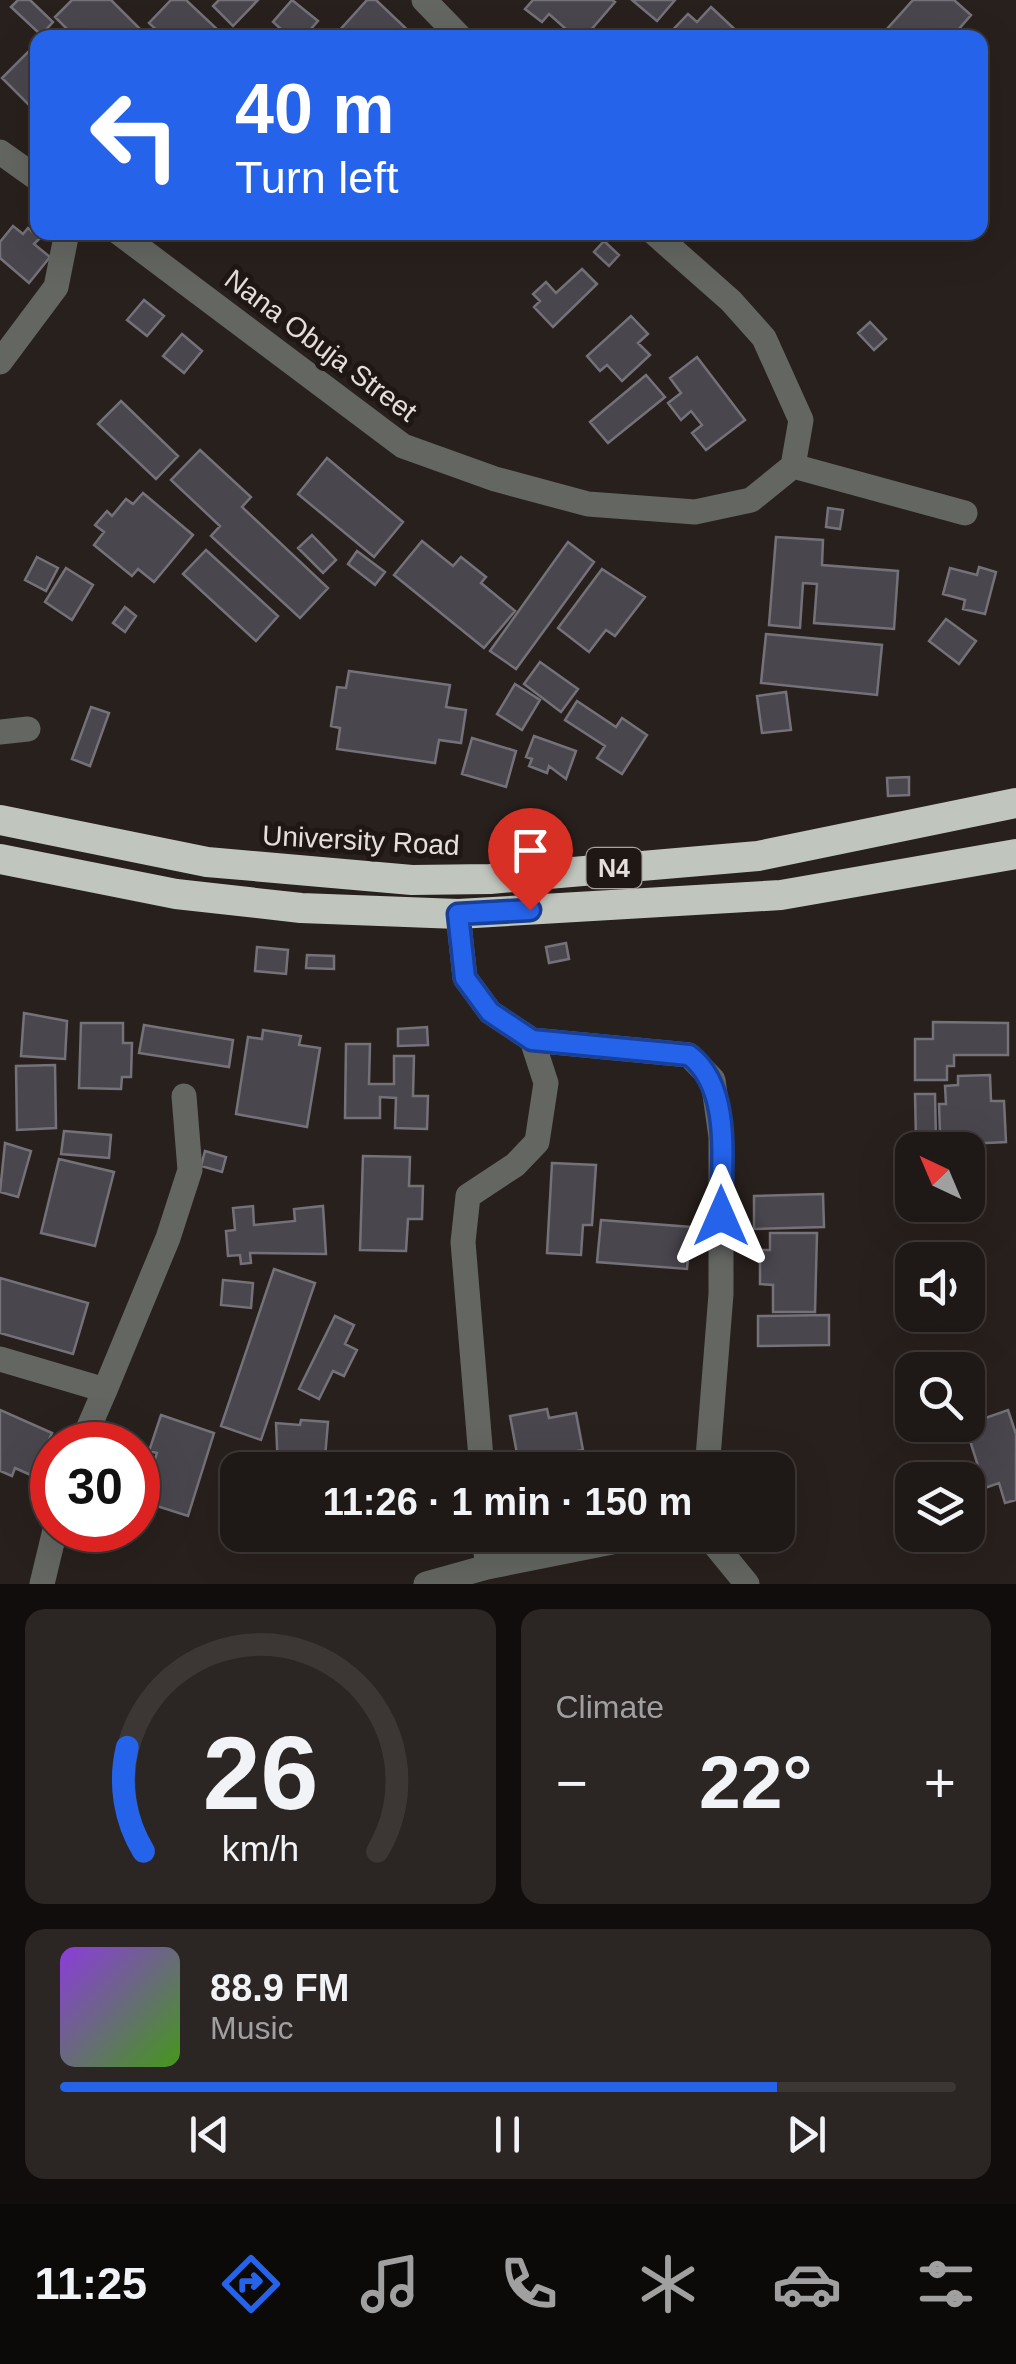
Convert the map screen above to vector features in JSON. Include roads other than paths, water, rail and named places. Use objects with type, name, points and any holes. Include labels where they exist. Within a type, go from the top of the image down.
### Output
[{"type":"highway","name":"University Road","points":[[0,820],[207,862],[432,880],[758,856],[1016,803]]},
{"type":"highway","name":"N4","points":[[0,859],[176,894],[301,908],[458,914],[781,895],[1016,854]]},
{"type":"street","points":[[424,0],[453,30]]},
{"type":"street","points":[[0,152],[30,173]]},
{"type":"street","points":[[0,362],[56,287],[66,240]]},
{"type":"street","name":"Nana Obuja Street","points":[[129,240],[402,446],[496,479],[588,504],[695,512],[751,500],[792,466]]},
{"type":"street","points":[[661,240],[732,301],[764,338],[802,420],[792,466],[966,513]]},
{"type":"street","points":[[0,732],[28,729]]},
{"type":"street","points":[[458,914],[465,978],[490,1012],[532,1040],[689,1055],[713,1080],[721,1137],[721,1294],[708,1452]]},
{"type":"street","points":[[480,1452],[463,1242],[468,1196],[515,1165],[537,1142],[546,1083],[532,1040]]},
{"type":"street","points":[[91,1422],[168,1238],[190,1170],[184,1096]]},
{"type":"street","points":[[0,1359],[105,1390]]},
{"type":"street","points":[[42,1584],[50,1552]]},
{"type":"street","points":[[486,1552],[487,1567]]},
{"type":"street","points":[[426,1584],[562,1552]]},
{"type":"street","points":[[721,1552],[747,1584]]}]
